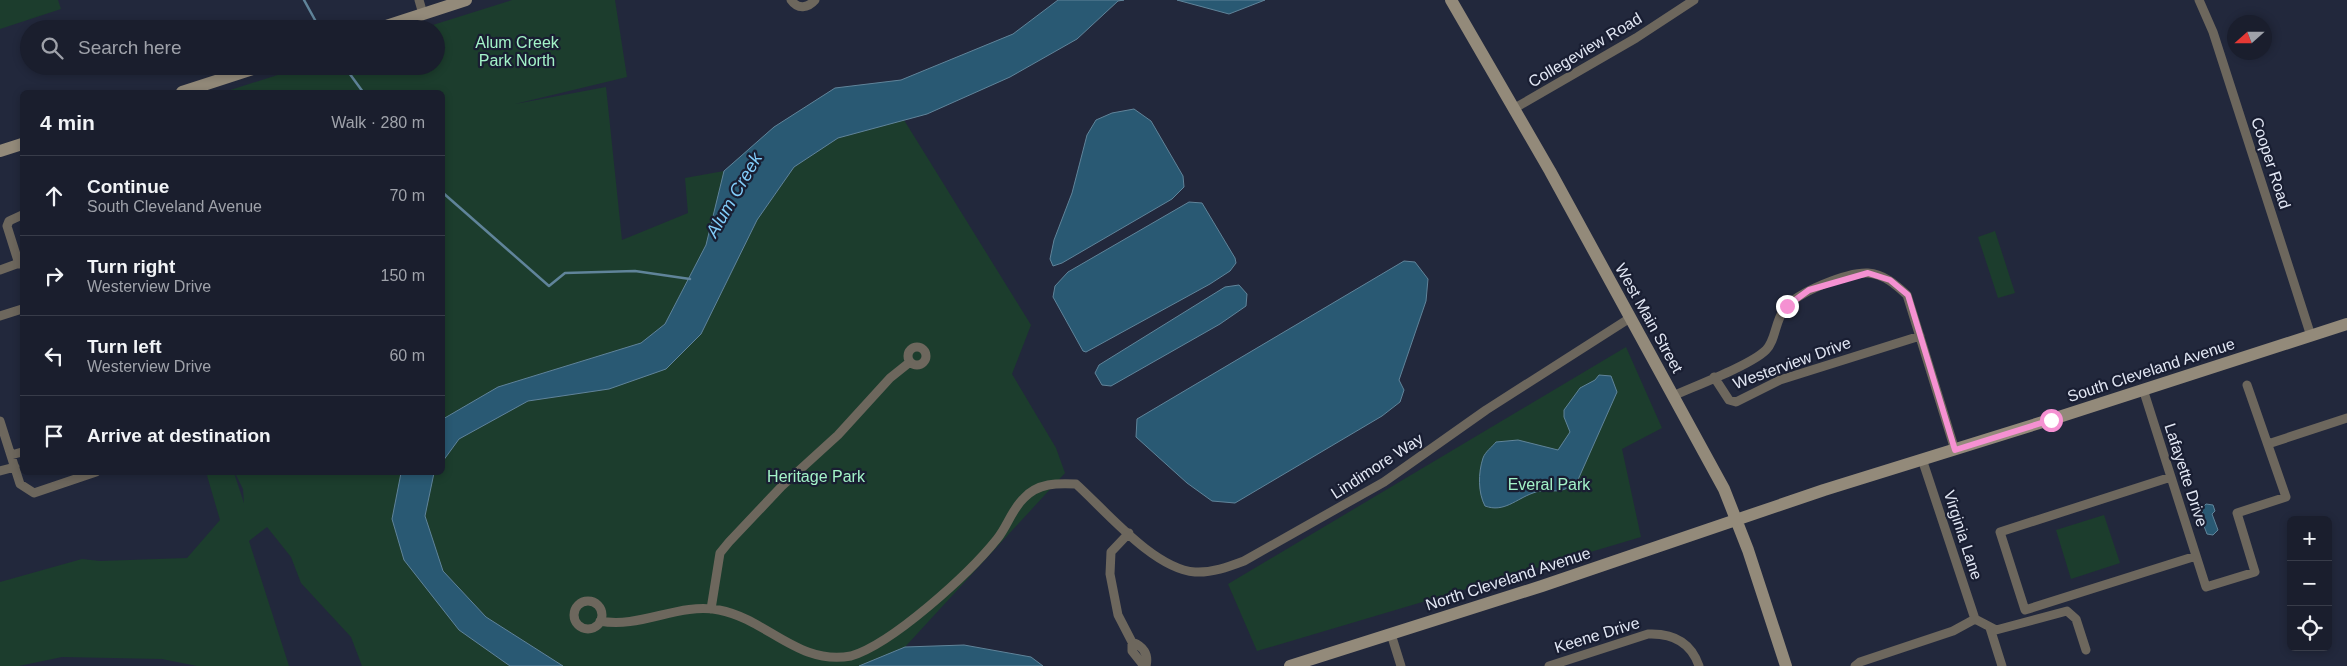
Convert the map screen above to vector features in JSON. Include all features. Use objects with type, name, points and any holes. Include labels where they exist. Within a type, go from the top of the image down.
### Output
[{"type":"main road","points":[[405,20],[466,0]]},
{"type":"main road","name":"West Main Street","points":[[1451,0],[1515,108],[1724,489],[1786,666]]},
{"type":"main road","points":[[188,90],[234,75]]},
{"type":"main road","points":[[0,151],[20,145]]},
{"type":"main road","name":"South Cleveland Avenue","points":[[1736,520],[2347,324]]},
{"type":"main road","name":"North Cleveland Avenue","points":[[1290,666],[1542,586],[1736,520]]},
{"type":"street","points":[[418,0],[423,14]]},
{"type":"street","points":[[791,0],[798,7],[805,7],[815,0]]},
{"type":"street","name":"Collegeview Road","points":[[1515,108],[1616,51],[1694,0]]},
{"type":"street","name":"Cooper Road","points":[[2199,0],[2214,32],[2311,336]]},
{"type":"street","points":[[20,216],[9,220],[7,226],[20,260]]},
{"type":"street","points":[[0,270],[20,263]]},
{"type":"street","name":"Westerview Drive","points":[[1673,396],[1754,359],[1767,349],[1784,309],[1809,290],[1868,273],[1890,280],[1908,295],[1955,450]]},
{"type":"street","points":[[0,316],[20,310]]},
{"type":"street","name":"Lindimore Way","points":[[600,621],[633,621],[681,610],[710,609],[732,613],[778,641],[813,658],[830,660],[849,657],[866,651],[886,639],[953,584],[979,560],[998,537],[1023,498],[1042,486],[1056,483],[1076,484],[1157,558],[1180,569],[1196,572],[1221,570],[1244,561],[1384,482],[1486,410],[1630,318]]},
{"type":"street","name":"Westerview Drive","points":[[1714,377],[1729,400],[1736,402],[1780,380],[1920,336]]},
{"type":"street","points":[[710,609],[720,553],[782,486],[838,435],[890,378],[910,362]]},
{"type":"street","points":[[2248,385],[2268,444],[2347,418]]},
{"type":"street","name":"Lafayette Drive","points":[[2143,390],[2206,587],[2255,572],[2236,513],[2286,497],[2268,444]]},
{"type":"street","points":[[0,421],[20,484],[34,493],[87,475]]},
{"type":"street","points":[[11,455],[20,453]]},
{"type":"street","name":"Virginia Lane","points":[[1922,459],[1975,620]]},
{"type":"street","points":[[0,472],[15,467]]},
{"type":"street","points":[[2171,477],[2000,532],[2025,610],[2196,556]]},
{"type":"street","points":[[1129,533],[1111,552],[1109,563],[1115,605],[1132,642],[1132,650],[1145,666]]},
{"type":"street","points":[[1855,666],[1860,662],[1953,631],[1975,620],[1996,630],[2007,629],[2067,611],[2076,619],[2086,650]]},
{"type":"street","points":[[1990,628],[2002,666]]},
{"type":"street","name":"Keene Drive","points":[[1549,666],[1648,634],[1663,633],[1682,641],[1690,648],[1699,666]]},
{"type":"street","points":[[1390,634],[1401,666]]},
{"type":"green space","points":[[0,0],[58,0],[61,9],[27,20],[20,20],[20,22],[0,29]]},
{"type":"green space","name":"Alum Creek Park North","points":[[512,0],[615,0],[627,77],[515,104],[606,87],[622,240],[688,213],[685,178],[724,171],[706,245],[665,324],[641,343],[498,387],[445,418],[445,90],[230,90],[278,75],[445,75],[445,21]]},
{"type":"green space","name":"Heritage Park","points":[[904,120],[1031,325],[1012,374],[1056,448],[1065,473],[905,647],[859,666],[563,666],[486,617],[443,571],[425,516],[433,475],[445,475],[445,458],[459,439],[528,401],[609,389],[701,334],[757,220],[794,167],[838,138]]},
{"type":"green space","points":[[1995,231],[2015,293],[1998,298],[1978,237]]},
{"type":"green space","name":"Everal Park","points":[[1626,347],[1662,428],[1622,449],[1641,537],[1257,651],[1228,584]]},
{"type":"green space","points":[[207,475],[235,475],[244,503],[243,489],[236,475],[401,475],[392,519],[459,630],[510,666],[362,666],[351,637],[301,583],[291,557],[267,527],[249,541],[289,666],[197,666],[162,659],[62,657],[19,666],[0,666],[0,582],[82,559],[100,561],[187,558],[220,520]]},
{"type":"green space","points":[[2104,515],[2120,563],[2071,579],[2056,530]]},
{"type":"water","name":"Alum Creek","points":[[1058,0],[1124,0],[1118,1],[1077,39],[1010,77],[927,114],[838,138],[794,167],[757,220],[701,334],[666,369],[609,389],[528,401],[459,439],[445,458],[445,418],[498,387],[641,343],[665,324],[706,245],[724,171],[774,127],[835,88],[901,80],[1013,34]]},
{"type":"water","points":[[1177,0],[1265,0],[1229,14]]},
{"type":"water","points":[[1134,109],[1151,121],[1183,176],[1184,187],[1172,199],[1062,263],[1053,266],[1050,259],[1054,240],[1072,193],[1087,135],[1096,120],[1112,113]]},
{"type":"water","points":[[1189,202],[1202,203],[1235,258],[1236,263],[1230,271],[1210,284],[1086,352],[1083,351],[1053,297],[1055,286],[1068,272]]},
{"type":"water","points":[[1404,261],[1415,262],[1428,279],[1426,301],[1399,380],[1404,390],[1400,402],[1382,416],[1235,503],[1212,501],[1187,483],[1136,437],[1137,419]]},
{"type":"water","points":[[1239,285],[1247,294],[1246,306],[1220,324],[1111,386],[1102,385],[1095,373],[1099,365],[1225,287]]},
{"type":"water","points":[[1599,375],[1611,376],[1617,392],[1577,482],[1559,491],[1539,491],[1533,493],[1504,507],[1492,508],[1485,506],[1480,489],[1480,476],[1481,464],[1487,452],[1496,442],[1518,440],[1558,450],[1570,432],[1564,417],[1564,410],[1580,388],[1595,380]]},
{"type":"water","points":[[401,475],[434,475],[425,516],[443,571],[486,617],[563,666],[510,666],[459,630],[404,560],[392,519]]},
{"type":"water","points":[[2206,504],[2213,505],[2215,511],[2212,514],[2218,530],[2213,535],[2207,534],[2201,518],[2203,515],[2201,509]]},
{"type":"water","points":[[964,645],[1031,657],[1043,666],[859,666],[905,647]]},
{"type":"waterway","points":[[304,0],[315,20]]},
{"type":"waterway","points":[[351,75],[362,90]]},
{"type":"waterway","points":[[445,195],[549,286],[565,273],[635,271],[690,279]]},
{"type":"route","points":[[1787,306],[1809,290],[1834,281],[1868,273],[1890,280],[1908,295],[1955,450],[2051,420]]}]
